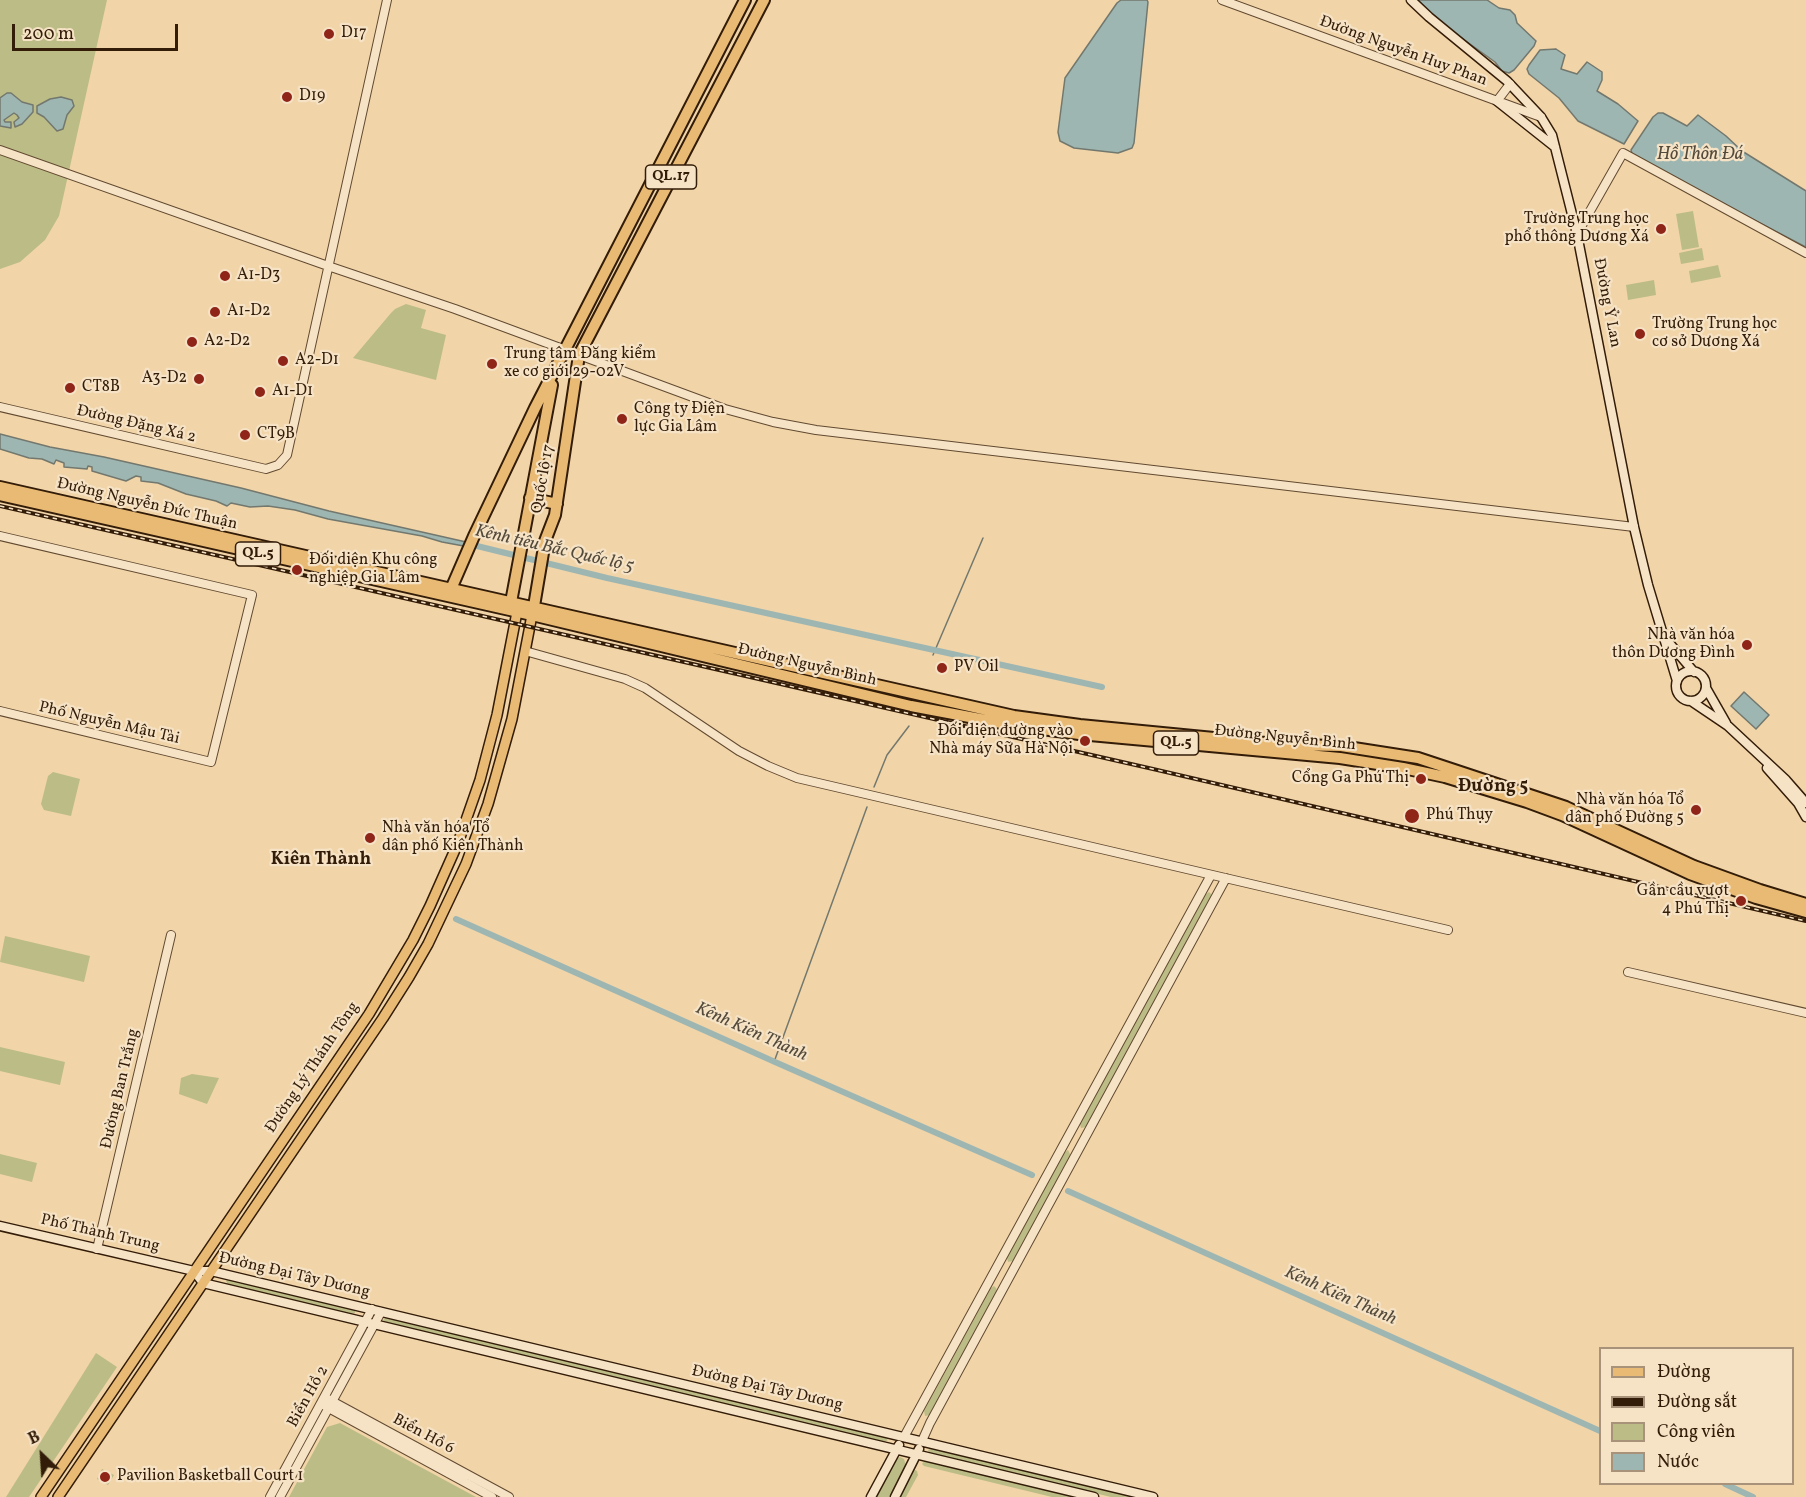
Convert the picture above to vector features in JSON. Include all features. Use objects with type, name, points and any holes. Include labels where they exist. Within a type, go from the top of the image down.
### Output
[{"type":"highway","name":"QL.17","points":[[451,589],[466,552],[535,408],[746,0]]},
{"type":"highway","name":"QL.17","points":[[579,355],[764,0]]},
{"type":"highway","points":[[679,129],[693,136]]},
{"type":"highway","name":"Quốc lộ 17","points":[[533,611],[545,541],[557,504],[579,355]]},
{"type":"highway","name":"Quốc lộ 17","points":[[514,607],[521,548],[555,370]]},
{"type":"highway","name":"Đường Nguyễn Đức Thuận","points":[[0,487],[451,589],[514,607]]},
{"type":"highway","name":"Đường Nguyễn Đức Thuận","points":[[0,495],[533,611]]},
{"type":"highway","points":[[530,498],[557,504]]},
{"type":"highway","name":"Đường Nguyễn Bình","points":[[533,611],[1014,716],[1080,725],[1286,744],[1341,746],[1418,758],[1566,807],[1694,866],[1806,904]]},
{"type":"highway","name":"Đường Nguyễn Bình","points":[[533,611],[911,706],[1012,725],[1079,734],[1340,758],[1445,777],[1554,812],[1690,874],[1756,898],[1806,912]]},
{"type":"highway","points":[[911,706],[915,694]]},
{"type":"main road","name":"Đường Ỷ Lan","points":[[1411,0],[1510,84],[1547,125],[1556,148],[1577,234],[1634,527],[1662,635],[1677,681]]},
{"type":"main road","points":[[1497,101],[1556,148]]},
{"type":"main road","name":"Đường Lý Thánh Tông","points":[[41,1497],[376,1003],[417,933],[466,822],[494,727],[514,607]]},
{"type":"main road","name":"Đường Lý Thánh Tông","points":[[58,1497],[388,1010],[428,944],[466,864],[491,794],[509,730],[533,611]]},
{"type":"main road","name":"Đường Ỷ Lan","points":[[1662,635],[1694,672]]},
{"type":"main road","points":[[1728,726],[1706,688],[1703,678],[1694,672],[1684,673],[1677,681],[1676,688],[1679,695],[1728,726],[1806,802]]},
{"type":"main road","points":[[1691,701],[1701,697],[1706,688]]},
{"type":"main road","points":[[494,727],[509,730]]},
{"type":"main road","points":[[1750,747],[1761,751],[1806,797]]},
{"type":"main road","points":[[1750,747],[1806,817]]},
{"type":"main road","points":[[376,1003],[388,1010]]},
{"type":"main road","name":"Phố Thành Trung","points":[[0,1226],[194,1271]]},
{"type":"main road","name":"Đường Đại Tây Dương","points":[[194,1271],[212,1271],[1153,1497]]},
{"type":"main road","name":"Đường Đại Tây Dương","points":[[194,1271],[203,1283],[1094,1497]]},
{"type":"main road","points":[[871,1497],[904,1437]]},
{"type":"main road","points":[[895,1497],[922,1442]]},
{"type":"street","points":[[328,266],[387,0]]},
{"type":"street","name":"Đường Nguyễn Huy Phan","points":[[1222,0],[1541,117]]},
{"type":"street","points":[[1497,101],[1510,84]]},
{"type":"street","points":[[0,150],[454,309],[726,409],[773,422],[816,430],[1634,527]]},
{"type":"street","points":[[1577,234],[1623,153],[1806,253]]},
{"type":"street","name":"Đường Đặng Xá 2","points":[[0,407],[266,469],[278,465],[286,455],[328,266]]},
{"type":"street","name":"Phố Nguyễn Mậu Tài","points":[[0,536],[252,595],[211,762],[0,711]]},
{"type":"street","points":[[525,651],[625,679],[645,688],[739,751],[797,778],[1448,930]]},
{"type":"street","points":[[904,1437],[1211,875]]},
{"type":"street","points":[[922,1442],[930,1423],[1226,878]]},
{"type":"street","name":"Đường Ban Trắng","points":[[97,1249],[171,935]]},
{"type":"street","points":[[1628,972],[1806,1013]]},
{"type":"street","points":[[1069,1136],[1082,1143]]},
{"type":"street","points":[[994,1272],[1008,1280]]},
{"type":"street","name":"Biển Hồ 2","points":[[270,1497],[377,1311]]},
{"type":"street","name":"Biển Hồ 2","points":[[280,1497],[326,1403]]},
{"type":"street","name":"Biển Hồ 6","points":[[326,1403],[492,1497]]},
{"type":"street","name":"Biển Hồ 6","points":[[326,1403],[509,1497]]},
{"type":"green space","points":[[0,0],[107,0],[59,216],[45,240],[20,262],[0,269]]},
{"type":"green space","points":[[1693,211],[1699,247],[1682,250],[1676,214]]},
{"type":"green space","points":[[1702,248],[1704,260],[1681,264],[1679,253]]},
{"type":"green space","points":[[1718,265],[1721,277],[1691,283],[1689,271]]},
{"type":"green space","points":[[1654,280],[1656,295],[1628,300],[1626,285]]},
{"type":"green space","points":[[406,304],[426,310],[421,328],[446,335],[436,380],[353,358],[391,313]]},
{"type":"green space","points":[[53,772],[80,779],[71,816],[44,810],[41,804],[48,776]]},
{"type":"green space","points":[[1209,892],[1211,898],[1086,1127],[1081,1128],[1080,1124],[1205,895]]},
{"type":"green space","points":[[5,936],[90,956],[84,982],[0,962]]},
{"type":"green space","points":[[0,1047],[65,1062],[60,1085],[0,1071]]},
{"type":"green space","points":[[192,1074],[219,1078],[207,1104],[179,1094],[181,1078]]},
{"type":"green space","points":[[1068,1150],[1071,1156],[1013,1261],[1008,1262],[1007,1258],[1064,1153]]},
{"type":"green space","points":[[0,1154],[37,1163],[32,1182],[0,1174]]},
{"type":"green space","points":[[228,1279],[351,1308],[355,1310],[355,1313],[350,1314],[228,1285],[226,1281]]},
{"type":"green space","points":[[994,1286],[997,1291],[930,1415],[925,1416],[924,1411]]},
{"type":"green space","points":[[387,1317],[885,1437],[888,1440],[884,1442],[387,1323],[383,1320]]},
{"type":"green space","points":[[96,1353],[117,1367],[29,1497],[6,1497]]},
{"type":"green space","points":[[340,1423],[476,1497],[289,1497],[327,1427]]},
{"type":"green space","points":[[932,1448],[1137,1497],[1111,1497],[930,1454],[928,1450]]},
{"type":"green space","points":[[900,1457],[904,1459],[906,1466],[889,1497],[875,1497],[896,1459]]},
{"type":"green space","points":[[925,1460],[1077,1497],[1052,1497],[924,1466],[922,1464]]},
{"type":"green space","name":"Pavilion Basketball Court 1","points":[[102,1469],[114,1475],[108,1485],[97,1479]]},
{"type":"green space","points":[[915,1470],[918,1475],[906,1497],[899,1497],[912,1472]]},
{"type":"water","points":[[1121,0],[1147,0],[1148,2],[1134,143],[1132,148],[1118,153],[1074,148],[1060,141],[1058,132],[1065,78]]},
{"type":"water","points":[[1414,0],[1487,0],[1499,8],[1510,10],[1515,15],[1517,23],[1536,41],[1514,70],[1509,73],[1502,71],[1495,62],[1438,21]]},
{"type":"water","points":[[1556,49],[1565,55],[1561,69],[1577,74],[1587,62],[1602,72],[1602,80],[1597,91],[1618,104],[1638,121],[1624,144],[1578,121],[1559,98],[1529,74],[1527,69],[1540,50]]},
{"type":"water","points":[[11,93],[22,102],[33,105],[33,112],[22,124],[15,127],[14,122],[19,118],[14,113],[4,120],[11,122],[11,128],[0,126],[0,98]]},
{"type":"water","points":[[61,97],[72,100],[74,106],[67,115],[63,129],[57,131],[37,113],[37,106],[50,99]]},
{"type":"water","name":"Hồ Thôn Đá","points":[[1658,113],[1663,113],[1687,126],[1698,115],[1742,151],[1806,191],[1806,247],[1633,157],[1631,150]]},
{"type":"water","points":[[0,434],[475,544],[469,547],[442,542],[295,510],[268,506],[250,507],[231,503],[227,506],[158,483],[141,481],[141,477],[136,476],[126,481],[92,471],[92,467],[88,466],[87,469],[64,467],[64,463],[56,460],[54,464],[0,449]]},
{"type":"water","points":[[1744,692],[1769,715],[1756,729],[1731,706]]},
{"type":"waterway","points":[[933,655],[983,538]]},
{"type":"waterway","name":"Kênh tiêu Bắc Quốc lộ 5","points":[[469,544],[607,578],[1102,687]]},
{"type":"waterway","points":[[874,787],[887,755],[909,726]]},
{"type":"waterway","points":[[774,1062],[867,807]]},
{"type":"waterway","name":"Kênh Kiên Thành","points":[[456,919],[1032,1175]]},
{"type":"waterway","name":"Kênh Kiên Thành","points":[[1068,1191],[1599,1431]]},
{"type":"waterway","name":"Kênh Kiên Thành","points":[[1727,1485],[1753,1497]]},
{"type":"railway","points":[[0,506],[1153,769],[1806,921]]},
{"type":"place","name":"D17","points":[[329,34]]},
{"type":"place","name":"D19","points":[[287,97]]},
{"type":"place","name":"Trường Trung học phổ thông Dương Xá","points":[[1661,229]]},
{"type":"place","name":"A1-D3","points":[[225,276]]},
{"type":"place","name":"A1-D2","points":[[215,312]]},
{"type":"place","name":"Trường Trung học cơ sở Dương Xá","points":[[1640,334]]},
{"type":"place","name":"A2-D2","points":[[192,342]]},
{"type":"place","name":"A2-D1","points":[[283,361]]},
{"type":"place","name":"Trung tâm Đăng kiểm xe cơ giới 29-02V","points":[[492,364]]},
{"type":"place","name":"A3-D2","points":[[199,379]]},
{"type":"place","name":"CT8B","points":[[70,388]]},
{"type":"place","name":"A1-D1","points":[[260,392]]},
{"type":"place","name":"Công ty Điện lực Gia Lâm","points":[[622,419]]},
{"type":"place","name":"CT9B","points":[[245,435]]},
{"type":"place","name":"Đối diện Khu công nghiệp Gia Lâm","points":[[297,570]]},
{"type":"place","name":"Nhà văn hóa thôn Dương Đình","points":[[1747,645]]},
{"type":"place","name":"PV Oil","points":[[942,668]]},
{"type":"place","name":"Đối diện đường vào Nhà máy Sữa Hà Nội","points":[[1085,741]]},
{"type":"place","name":"Cổng Ga Phú Thị","points":[[1421,779]]},
{"type":"place","name":"Nhà văn hóa Tổ dân phố Đường 5","points":[[1696,810]]},
{"type":"place","name":"Phú Thụy","points":[[1412,816]]},
{"type":"place","name":"Nhà văn hóa Tổ dân phố Kiên Thành","points":[[370,838]]},
{"type":"place","name":"Gần cầu vượt 4 Phú Thị","points":[[1741,901]]},
{"type":"place","name":"Pavilion Basketball Court 1","points":[[105,1477]]},
{"type":"district","name":"Đường 5","points":[[1493,788]]},
{"type":"district","name":"Kiên Thành","points":[[321,861]]}]
